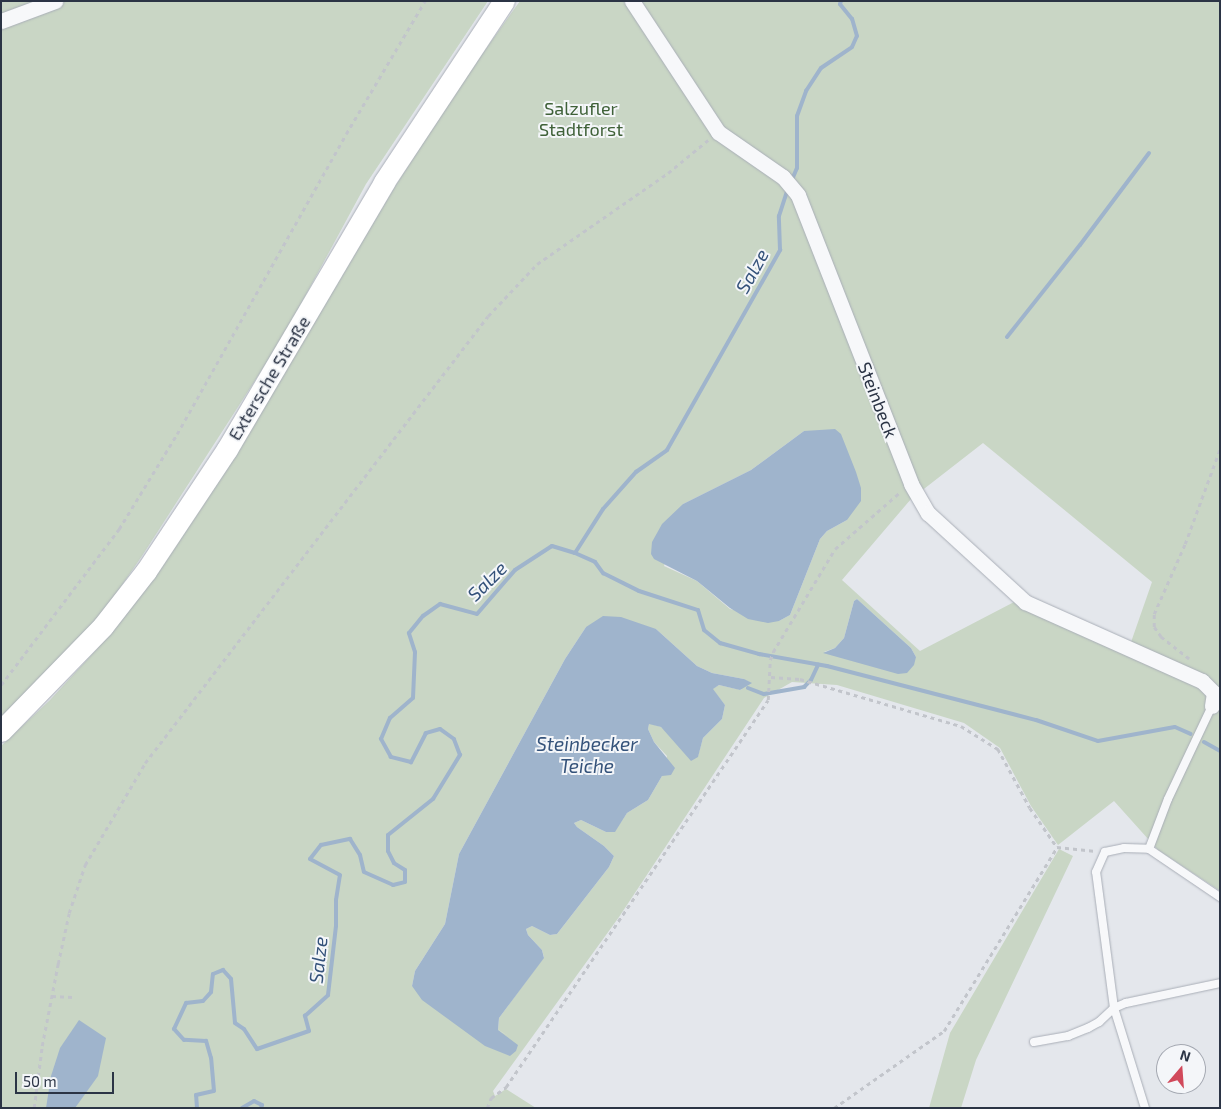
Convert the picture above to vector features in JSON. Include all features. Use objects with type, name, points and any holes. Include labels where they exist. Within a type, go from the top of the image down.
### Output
[{"type":"main road","name":"Extersche Straße","points":[[1,731],[103,626],[146,571],[227,449],[384,182],[504,1]]},
{"type":"street","points":[[1,21],[54,1]]},
{"type":"street","name":"Steinbeck","points":[[632,1],[718,132],[783,177],[798,195],[911,484],[928,513],[1025,602],[1202,681]]},
{"type":"street","points":[[1202,681],[1214,693],[1212,706]]},
{"type":"lane","points":[[1149,849],[1168,799],[1212,706]]},
{"type":"lane","points":[[1144,1108],[1114,1008],[1096,872],[1105,852],[1124,848],[1149,849],[1220,897]]},
{"type":"lane","points":[[1034,1042],[1068,1036],[1088,1028],[1099,1022],[1114,1008],[1126,1003],[1220,983]]},
{"type":"path","points":[[1,685],[120,529],[177,434],[346,134],[425,1]]},
{"type":"path","points":[[34,1108],[52,996],[69,913],[84,865],[145,763],[488,316],[537,264],[668,173],[718,132]]},
{"type":"path","points":[[1202,681],[1201,666],[1161,637],[1154,627],[1154,614],[1185,544],[1220,449]]},
{"type":"path","points":[[487,1108],[492,1098],[506,1087],[768,700],[770,660],[773,652],[835,549],[904,489]]},
{"type":"path","points":[[770,677],[800,679],[961,726],[998,749],[1030,808],[1057,847],[1105,852]]},
{"type":"path","points":[[834,1108],[944,1031],[1057,847]]},
{"type":"path","points":[[52,996],[73,997]]},
{"type":"green space","points":[[1,1],[488,1],[366,184],[283,337],[142,556],[100,617],[1,722]]},
{"type":"green space","name":"Salzufler Stadtforst","points":[[520,1],[1220,1],[1220,891],[1158,850],[1114,801],[1058,845],[1031,806],[1000,748],[964,723],[837,685],[792,682],[764,698],[619,917],[493,1091],[495,1096],[506,1089],[536,1108],[1,1108],[1,746],[50,700],[96,650],[150,581],[280,380],[394,188],[460,85]],"holes":[[[804,431],[847,520],[827,531],[820,539],[790,615],[779,621],[730,609],[697,581],[664,566],[683,504],[751,470]],[[983,443],[1152,582],[1130,645],[1016,601],[920,651],[842,580],[911,499]],[[857,599],[911,648],[916,657],[824,652],[835,648],[844,638],[854,601]],[[586,627],[656,629],[697,666],[712,673],[744,679],[741,690],[719,685],[712,689],[725,705],[722,719],[703,738],[698,756],[661,727],[649,723],[648,729],[654,742],[667,756],[662,776],[648,800],[627,813],[615,831],[606,832],[581,820],[574,823],[614,856],[609,867],[557,934],[550,935],[532,926],[526,929],[528,935],[542,950],[544,957],[499,1018],[498,1030],[509,1036],[412,986],[415,971],[445,924],[459,854],[565,659]]]},
{"type":"green space","points":[[1059,849],[1073,856],[976,1060],[961,1108],[929,1108],[950,1033]]},
{"type":"water","points":[[835,429],[841,434],[856,472],[861,488],[861,501],[847,520],[827,531],[820,539],[790,615],[779,621],[768,623],[748,619],[730,608],[697,581],[654,559],[651,554],[652,542],[662,524],[683,504],[751,470],[804,431]]},
{"type":"water","points":[[857,599],[911,648],[916,657],[914,665],[907,673],[898,674],[823,653],[835,648],[844,638],[854,601]]},
{"type":"water","name":"Steinbecker Teiche","points":[[603,616],[621,617],[656,629],[697,666],[712,673],[744,679],[752,683],[740,690],[719,685],[713,689],[725,705],[722,719],[703,738],[698,757],[691,761],[661,727],[649,724],[648,729],[654,742],[675,768],[671,775],[662,776],[648,800],[627,813],[615,832],[606,832],[581,820],[574,823],[614,856],[609,867],[557,934],[550,935],[532,926],[526,929],[528,935],[542,950],[544,958],[499,1018],[498,1030],[518,1045],[516,1051],[510,1056],[485,1046],[422,1000],[412,986],[415,971],[445,924],[459,854],[565,659],[586,627]]},
{"type":"water","points":[[79,1020],[106,1038],[98,1076],[75,1108],[46,1108],[51,1076],[60,1048]]},
{"type":"waterway","name":"Salze","points":[[791,182],[797,168],[797,116],[806,91],[821,68],[852,47],[857,36],[852,19],[840,4],[841,1]]},
{"type":"waterway","points":[[1007,337],[1080,245],[1149,153]]},
{"type":"waterway","name":"Salze","points":[[197,1108],[196,1095],[214,1091],[211,1058],[206,1041],[184,1040],[174,1029],[186,1003],[203,1001],[211,992],[213,974],[223,970],[231,979],[235,1023],[244,1029],[257,1049],[309,1031],[305,1016],[328,995],[340,875],[310,859],[321,845],[350,839],[360,855],[364,872],[393,885],[405,882],[405,870],[394,863],[388,851],[388,835],[433,799],[460,755],[454,739],[440,729],[426,733],[411,762],[391,757],[381,739],[390,718],[413,698],[415,652],[409,633],[423,616],[440,604],[477,614],[515,570],[552,546],[575,553],[603,509],[636,472],[667,450],[780,250],[779,216],[788,188]]},
{"type":"waterway","points":[[575,553],[595,562],[603,573],[639,591],[698,610],[704,630],[720,643],[759,654],[827,666],[1036,720],[1098,741],[1175,727],[1191,734]]},
{"type":"waterway","points":[[748,688],[764,694],[804,687],[811,680],[818,665]]},
{"type":"waterway","points":[[1204,742],[1220,751]]},
{"type":"waterway","name":"Salze","points":[[242,1108],[254,1101],[262,1105],[261,1108]]}]
